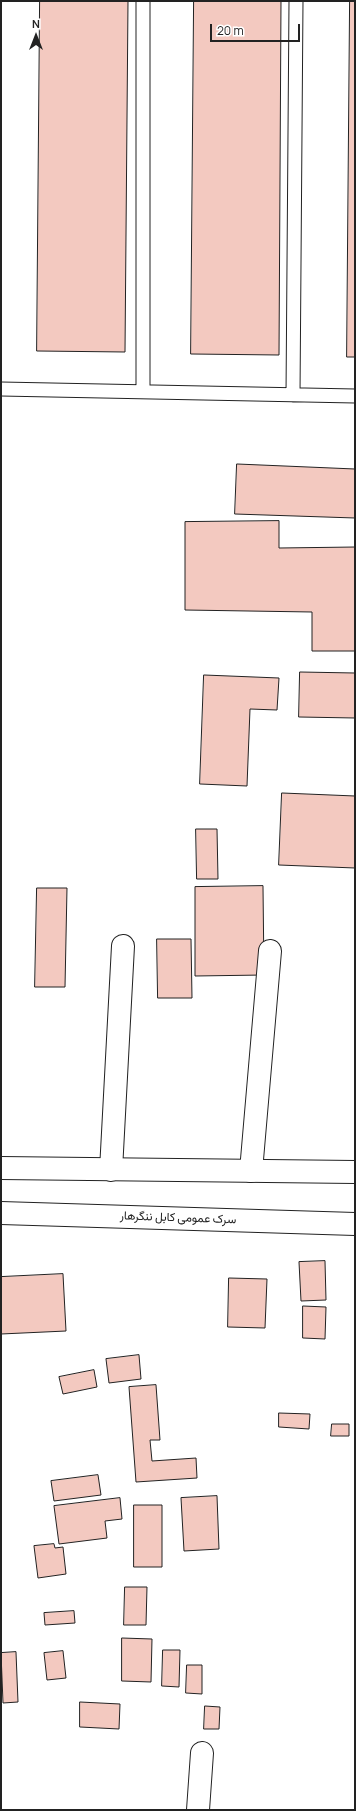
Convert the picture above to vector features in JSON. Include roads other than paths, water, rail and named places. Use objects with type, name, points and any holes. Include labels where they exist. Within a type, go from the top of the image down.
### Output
[{"type":"main road","points":[[111,1170],[123,946]]},
{"type":"main road","points":[[251,1172],[270,951]]},
{"type":"main road","points":[[1,1168],[355,1172]]},
{"type":"main road","name":"سرک عمومی کابل ننگرهار","points":[[1,1213],[355,1224]]},
{"type":"main road","points":[[198,1810],[202,1753]]},
{"type":"lane","points":[[143,1],[143,392]]},
{"type":"lane","points":[[293,395],[296,1]]},
{"type":"lane","points":[[1,389],[355,396]]}]
